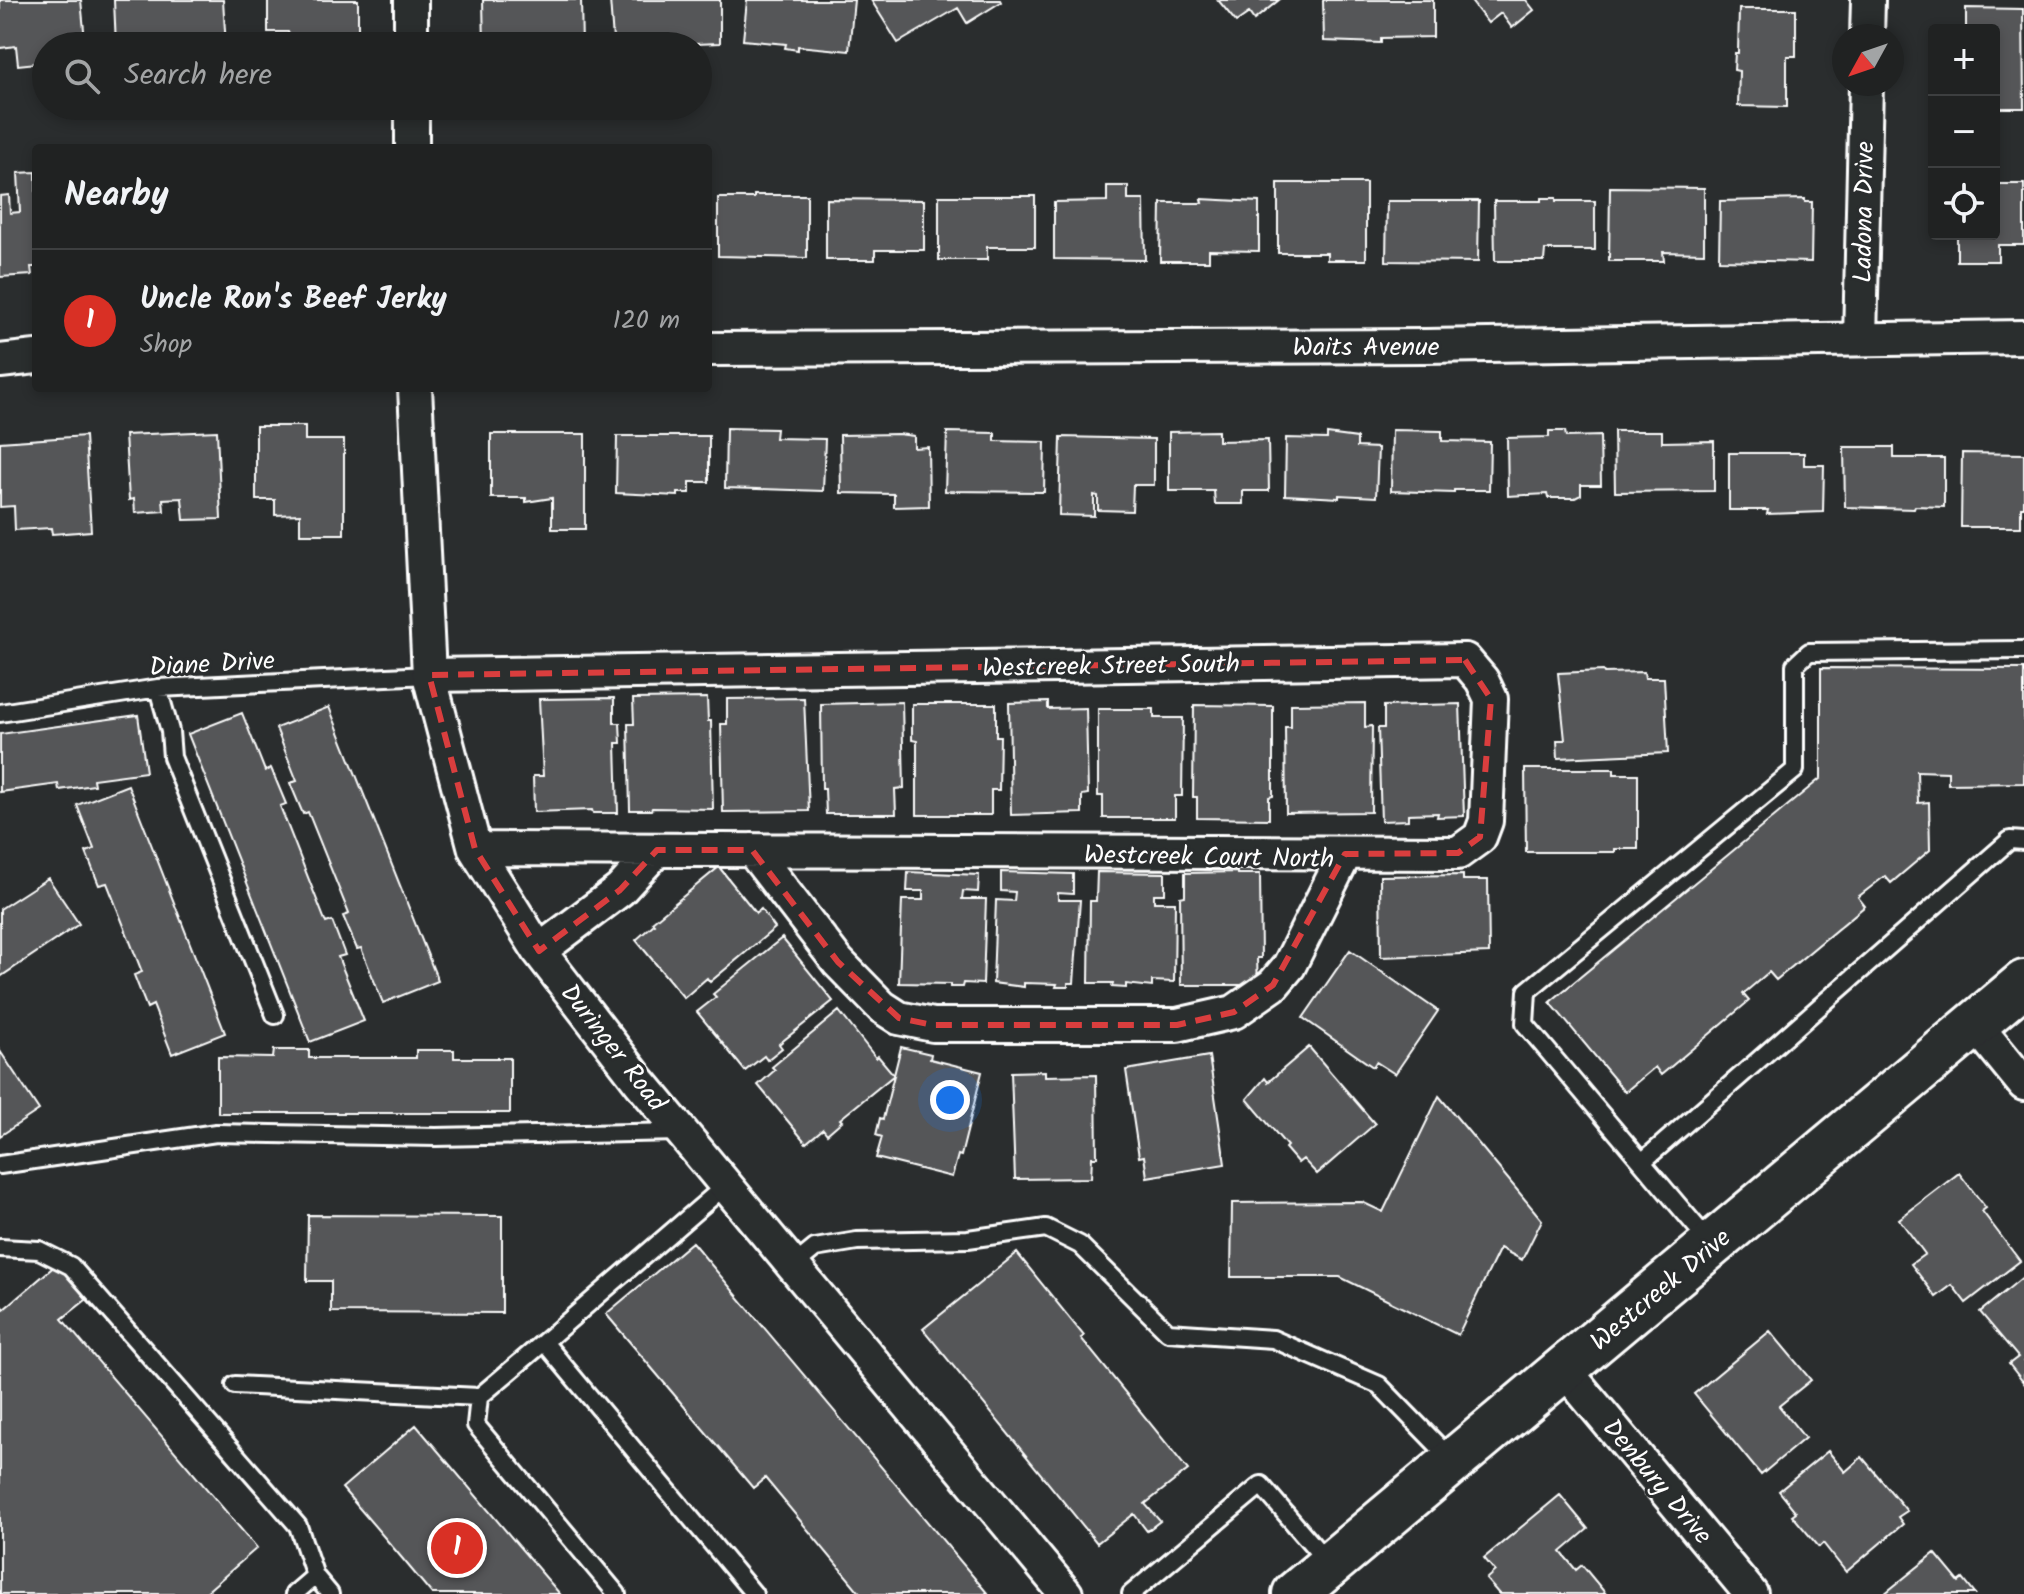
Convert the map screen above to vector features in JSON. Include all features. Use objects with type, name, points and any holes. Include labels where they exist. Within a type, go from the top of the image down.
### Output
[{"type":"street","points":[[411,0],[411,32]]},
{"type":"street","points":[[1867,24],[1868,0]]},
{"type":"street","name":"Ladona Drive","points":[[1860,339],[1866,96]]},
{"type":"street","points":[[412,120],[412,144]]},
{"type":"street","name":"Waits Avenue","points":[[712,349],[1425,346],[2024,337]]},
{"type":"street","points":[[0,361],[32,357]]},
{"type":"street","name":"Duringer Road","points":[[415,392],[429,675],[475,849],[539,951],[681,1132],[1066,1594]]},
{"type":"street","name":"Westcreek Street South","points":[[429,675],[1465,660],[1482,680],[1491,699],[1486,821],[1480,837],[1458,853],[1345,854]]},
{"type":"street","name":"Westcreek Court North","points":[[475,849],[752,850],[1345,854],[1289,966],[1273,985],[1234,1012],[1177,1025],[933,1025],[899,1018],[882,1007],[838,962],[752,850]]},
{"type":"street","points":[[539,951],[620,890],[657,850]]},
{"type":"street","name":"Westcreek Drive","points":[[1295,1594],[2024,983]]},
{"type":"street","points":[[1975,1024],[2024,1084]]},
{"type":"street","name":"Denbury Drive","points":[[1564,1369],[1751,1594]]},
{"type":"lane","points":[[1712,1245],[1525,1024],[1527,991],[1795,770],[1795,665],[1809,652],[2024,650]]},
{"type":"lane","name":"Diane Drive","points":[[0,713],[158,688],[429,675]]},
{"type":"lane","points":[[158,688],[170,731],[172,757],[275,1015]]},
{"type":"lane","points":[[1642,1162],[2010,840],[2024,841]]},
{"type":"lane","points":[[0,1165],[216,1133],[436,1137],[681,1132]]},
{"type":"lane","points":[[235,1385],[479,1397],[726,1185]]},
{"type":"lane","points":[[793,1266],[815,1248],[857,1241],[968,1239],[1046,1228],[1080,1245],[1168,1332],[1273,1339],[1379,1385],[1453,1461]]},
{"type":"lane","points":[[0,1248],[39,1250],[71,1266],[298,1526],[315,1576],[330,1594]]},
{"type":"lane","points":[[544,1342],[754,1594]]},
{"type":"lane","points":[[479,1397],[476,1425],[617,1594]]},
{"type":"lane","points":[[1131,1594],[1261,1485],[1330,1565]]},
{"type":"lane","points":[[294,1594],[315,1576]]},
{"type":"highlighted area","points":[[1465,660],[1491,699],[1480,837],[1458,853],[1345,854],[1273,985],[1234,1012],[1177,1025],[933,1025],[899,1018],[838,962],[752,850],[657,850],[620,890],[539,951],[475,849],[429,675]]},
{"type":"building","points":[[0,0],[81,0],[84,32],[32,32],[32,64],[18,65],[16,46],[0,48]]},
{"type":"building","points":[[114,0],[223,0],[225,32],[115,32]]},
{"type":"building","points":[[268,0],[358,0],[358,32],[268,32]]},
{"type":"building","points":[[483,0],[581,0],[582,32],[484,32]]},
{"type":"building","points":[[610,0],[720,0],[720,43],[712,43],[712,32],[612,32]]},
{"type":"building","points":[[747,0],[854,0],[849,51],[798,46],[798,50],[785,48],[786,44],[743,40]]},
{"type":"building","points":[[871,0],[1001,2],[967,23],[958,8],[898,43]]},
{"type":"building","points":[[1218,0],[1279,0],[1254,20],[1249,13],[1236,22]]},
{"type":"building","points":[[1323,0],[1433,0],[1433,37],[1381,38],[1381,43],[1324,41]]},
{"type":"building","points":[[1470,0],[1526,0],[1534,10],[1512,28],[1501,13],[1488,23]]},
{"type":"building","points":[[1966,8],[2023,9],[2024,108],[2000,108],[2000,24],[1966,24]]},
{"type":"building","points":[[1739,9],[1796,9],[1796,56],[1787,56],[1787,107],[1738,106],[1739,71],[1734,70],[1735,53],[1738,53]]},
{"type":"building","points":[[32,172],[32,275],[0,277],[0,196],[9,195],[10,213],[20,212],[18,173]]},
{"type":"building","points":[[1278,183],[1366,183],[1366,260],[1327,260],[1327,253],[1278,253]]},
{"type":"building","points":[[2000,184],[2024,184],[2024,245],[1998,245],[1998,261],[1957,261],[1957,240],[2000,240]]},
{"type":"building","points":[[1107,186],[1128,186],[1128,200],[1144,200],[1145,260],[1054,259],[1054,202],[1107,201]]},
{"type":"building","points":[[1610,187],[1704,188],[1704,253],[1663,252],[1664,261],[1609,261]]},
{"type":"building","points":[[754,195],[807,195],[807,258],[718,256],[718,198],[754,198]]},
{"type":"building","points":[[939,196],[1035,196],[1035,247],[987,247],[987,260],[939,260]]},
{"type":"building","points":[[1541,198],[1595,201],[1595,250],[1545,250],[1544,261],[1495,261],[1494,201],[1541,201]]},
{"type":"building","points":[[826,199],[924,200],[924,250],[875,250],[875,260],[826,260]]},
{"type":"building","points":[[1201,199],[1259,202],[1259,251],[1209,250],[1209,261],[1160,261],[1161,203],[1202,203]]},
{"type":"building","points":[[1805,199],[1805,202],[1812,202],[1811,262],[1719,260],[1720,201]]},
{"type":"building","points":[[1387,201],[1479,201],[1478,262],[1386,261]]},
{"type":"building","points":[[256,426],[305,426],[305,440],[344,440],[344,534],[300,534],[300,514],[275,515],[275,500],[256,500]]},
{"type":"building","points":[[726,428],[776,429],[775,438],[825,439],[823,491],[725,488]]},
{"type":"building","points":[[1392,430],[1442,431],[1442,441],[1490,442],[1489,490],[1454,490],[1454,493],[1391,491]]},
{"type":"building","points":[[217,431],[221,519],[184,520],[182,498],[163,499],[164,511],[135,513],[134,499],[129,500],[125,435]]},
{"type":"building","points":[[1218,431],[1218,441],[1268,440],[1269,491],[1243,491],[1243,504],[1215,504],[1214,491],[1169,491],[1169,432]]},
{"type":"building","points":[[1549,431],[1565,431],[1566,437],[1600,436],[1601,485],[1581,485],[1581,495],[1575,498],[1548,498],[1547,494],[1508,496],[1507,438],[1549,437]]},
{"type":"building","points":[[1614,431],[1662,431],[1662,442],[1714,441],[1714,491],[1615,492]]},
{"type":"building","points":[[947,432],[995,433],[995,441],[1045,442],[1044,492],[945,491]]},
{"type":"building","points":[[491,434],[585,434],[585,529],[552,529],[552,498],[526,502],[526,498],[491,498]]},
{"type":"building","points":[[1327,434],[1357,438],[1357,447],[1378,448],[1376,497],[1285,495],[1286,438],[1327,439]]},
{"type":"building","points":[[840,435],[914,436],[914,448],[928,447],[929,506],[894,507],[894,494],[841,493]]},
{"type":"building","points":[[85,436],[91,531],[52,534],[51,528],[15,530],[14,506],[0,507],[0,442]]},
{"type":"building","points":[[617,436],[709,436],[709,482],[690,482],[690,493],[678,493],[678,496],[616,493]]},
{"type":"building","points":[[1061,437],[1154,439],[1154,485],[1133,485],[1132,511],[1098,510],[1098,496],[1094,495],[1094,516],[1059,515]]},
{"type":"building","points":[[1844,447],[1894,447],[1894,458],[1944,458],[1944,507],[1845,507]]},
{"type":"building","points":[[1729,453],[1804,453],[1804,465],[1824,465],[1823,512],[1767,514],[1768,510],[1729,510]]},
{"type":"building","points":[[1962,453],[2024,454],[2021,527],[1961,527]]},
{"type":"building","points":[[1821,668],[2024,669],[2024,783],[1948,784],[1948,772],[1917,771],[1918,803],[1929,802],[1930,850],[1891,883],[1885,876],[1858,897],[1865,906],[1776,980],[1769,972],[1743,994],[1749,1001],[1661,1075],[1655,1067],[1625,1092],[1550,1002],[1821,778]]},
{"type":"building","points":[[1644,672],[1645,678],[1664,678],[1668,753],[1558,758],[1557,740],[1565,740],[1558,673]]},
{"type":"building","points":[[614,698],[614,723],[620,723],[621,743],[616,743],[618,813],[593,813],[592,810],[534,812],[533,776],[543,776],[539,699]]},
{"type":"building","points":[[707,698],[708,721],[711,721],[713,809],[630,810],[628,724],[634,724],[633,699]]},
{"type":"building","points":[[804,698],[809,811],[723,812],[721,724],[727,724],[727,699]]},
{"type":"building","points":[[902,702],[904,788],[895,789],[896,814],[826,814],[825,789],[822,789],[821,704]]},
{"type":"building","points":[[1048,702],[1048,709],[1086,708],[1088,794],[1082,795],[1082,813],[1011,815],[1009,703]]},
{"type":"building","points":[[1365,703],[1365,727],[1372,726],[1371,812],[1286,813],[1285,727],[1291,727],[1291,704]]},
{"type":"building","points":[[912,704],[996,704],[996,736],[1000,736],[999,790],[991,790],[991,815],[917,815],[917,741],[912,740]]},
{"type":"building","points":[[1460,704],[1464,816],[1408,814],[1408,820],[1381,821],[1378,728],[1384,728],[1384,706]]},
{"type":"building","points":[[1194,705],[1273,706],[1273,796],[1269,797],[1269,819],[1197,818],[1197,797],[1193,797]]},
{"type":"building","points":[[329,707],[438,981],[383,1003],[361,948],[357,949],[343,916],[349,914],[308,812],[303,814],[290,783],[297,781],[276,728]]},
{"type":"building","points":[[1098,709],[1154,709],[1154,718],[1183,718],[1182,796],[1175,796],[1175,818],[1103,818],[1103,796],[1098,796]]},
{"type":"building","points":[[242,713],[265,771],[271,768],[286,804],[280,806],[326,923],[332,921],[345,955],[338,957],[364,1021],[310,1042],[188,734]]},
{"type":"building","points":[[138,715],[146,772],[93,779],[94,785],[59,790],[58,784],[0,792],[0,734]]},
{"type":"building","points":[[1525,769],[1614,769],[1614,774],[1638,774],[1638,849],[1526,852]]},
{"type":"building","points":[[128,785],[225,1033],[172,1054],[153,1005],[147,1008],[134,975],[142,972],[107,883],[99,885],[86,852],[94,849],[77,805]]},
{"type":"building","points":[[719,867],[756,913],[761,909],[775,928],[710,982],[707,978],[684,998],[636,940],[654,924],[652,922]]},
{"type":"building","points":[[908,872],[979,875],[978,892],[963,891],[962,899],[986,899],[983,984],[963,983],[962,987],[950,987],[950,984],[899,983],[902,900],[923,900],[923,891],[907,891]]},
{"type":"building","points":[[1001,872],[1073,874],[1073,894],[1058,893],[1058,900],[1080,900],[1074,983],[1068,983],[1068,987],[1056,987],[1057,984],[1024,983],[1024,987],[993,983],[996,900],[1014,901],[1015,892],[1001,891]]},
{"type":"building","points":[[1097,872],[1165,873],[1165,894],[1154,894],[1154,902],[1175,902],[1174,982],[1152,981],[1152,987],[1126,984],[1126,988],[1112,987],[1113,983],[1089,983],[1090,901],[1096,901]]},
{"type":"building","points":[[1185,873],[1260,874],[1261,958],[1257,958],[1258,985],[1181,985],[1180,897],[1185,896]]},
{"type":"building","points":[[1463,875],[1463,880],[1488,880],[1489,953],[1381,957],[1380,876]]},
{"type":"building","points":[[48,878],[79,924],[0,977],[0,909]]},
{"type":"building","points":[[782,938],[833,1001],[779,1044],[782,1048],[767,1060],[764,1056],[745,1071],[697,1012],[716,997],[713,994]]},
{"type":"building","points":[[1350,950],[1438,1011],[1395,1074],[1376,1062],[1373,1067],[1303,1018]]},
{"type":"building","points":[[839,1011],[876,1058],[878,1056],[894,1075],[840,1119],[842,1121],[827,1134],[823,1129],[806,1143],[758,1085],[775,1070],[772,1067]]},
{"type":"building","points":[[901,1047],[931,1054],[930,1059],[982,1072],[961,1156],[958,1155],[952,1177],[876,1158],[882,1137],[876,1135]]},
{"type":"building","points":[[1309,1047],[1375,1124],[1317,1174],[1303,1159],[1298,1163],[1247,1099],[1265,1078],[1268,1082]]},
{"type":"building","points":[[274,1050],[309,1050],[309,1058],[416,1058],[416,1050],[454,1050],[454,1058],[510,1058],[510,1113],[218,1113],[218,1057],[273,1058]]},
{"type":"building","points":[[0,1051],[39,1110],[0,1136]]},
{"type":"building","points":[[1209,1056],[1225,1164],[1147,1177],[1144,1156],[1139,1157],[1126,1070]]},
{"type":"building","points":[[1045,1071],[1045,1076],[1096,1075],[1097,1157],[1092,1157],[1091,1178],[1015,1179],[1011,1072]]},
{"type":"building","points":[[1439,1096],[1542,1220],[1522,1260],[1500,1248],[1458,1335],[1340,1277],[1231,1277],[1232,1203],[1362,1202],[1383,1212]]},
{"type":"building","points":[[1959,1173],[1986,1208],[1982,1211],[2020,1261],[1966,1303],[1952,1285],[1936,1297],[1911,1264],[1925,1254],[1899,1219]]},
{"type":"building","points":[[308,1215],[502,1216],[502,1313],[331,1312],[331,1281],[307,1281]]},
{"type":"building","points":[[692,1242],[988,1594],[861,1594],[765,1478],[753,1488],[606,1314]]},
{"type":"building","points":[[1017,1253],[1188,1470],[1145,1504],[1160,1521],[1147,1531],[1134,1514],[1097,1543],[923,1329]]},
{"type":"building","points":[[57,1264],[87,1299],[62,1319],[257,1548],[204,1594],[0,1594],[0,1304],[4,1309]]},
{"type":"building","points":[[2024,1276],[2024,1383],[2009,1364],[2018,1357],[1980,1312]]},
{"type":"building","points":[[1770,1331],[1811,1380],[1779,1406],[1805,1438],[1761,1475],[1694,1394]]},
{"type":"building","points":[[416,1425],[560,1594],[432,1594],[342,1488]]},
{"type":"building","points":[[1828,1451],[1845,1472],[1862,1457],[1907,1511],[1898,1517],[1903,1524],[1846,1572],[1823,1543],[1819,1547],[1792,1515],[1796,1512],[1779,1491]]},
{"type":"building","points":[[1560,1495],[1588,1529],[1561,1552],[1576,1570],[1582,1565],[1606,1594],[1499,1594],[1486,1579],[1495,1571],[1484,1558]]},
{"type":"building","points":[[1935,1553],[1959,1582],[1963,1579],[1975,1594],[1884,1594]]},
{"type":"place","name":"Uncle Ron's Beef Jerky","points":[[457,1548]]}]
